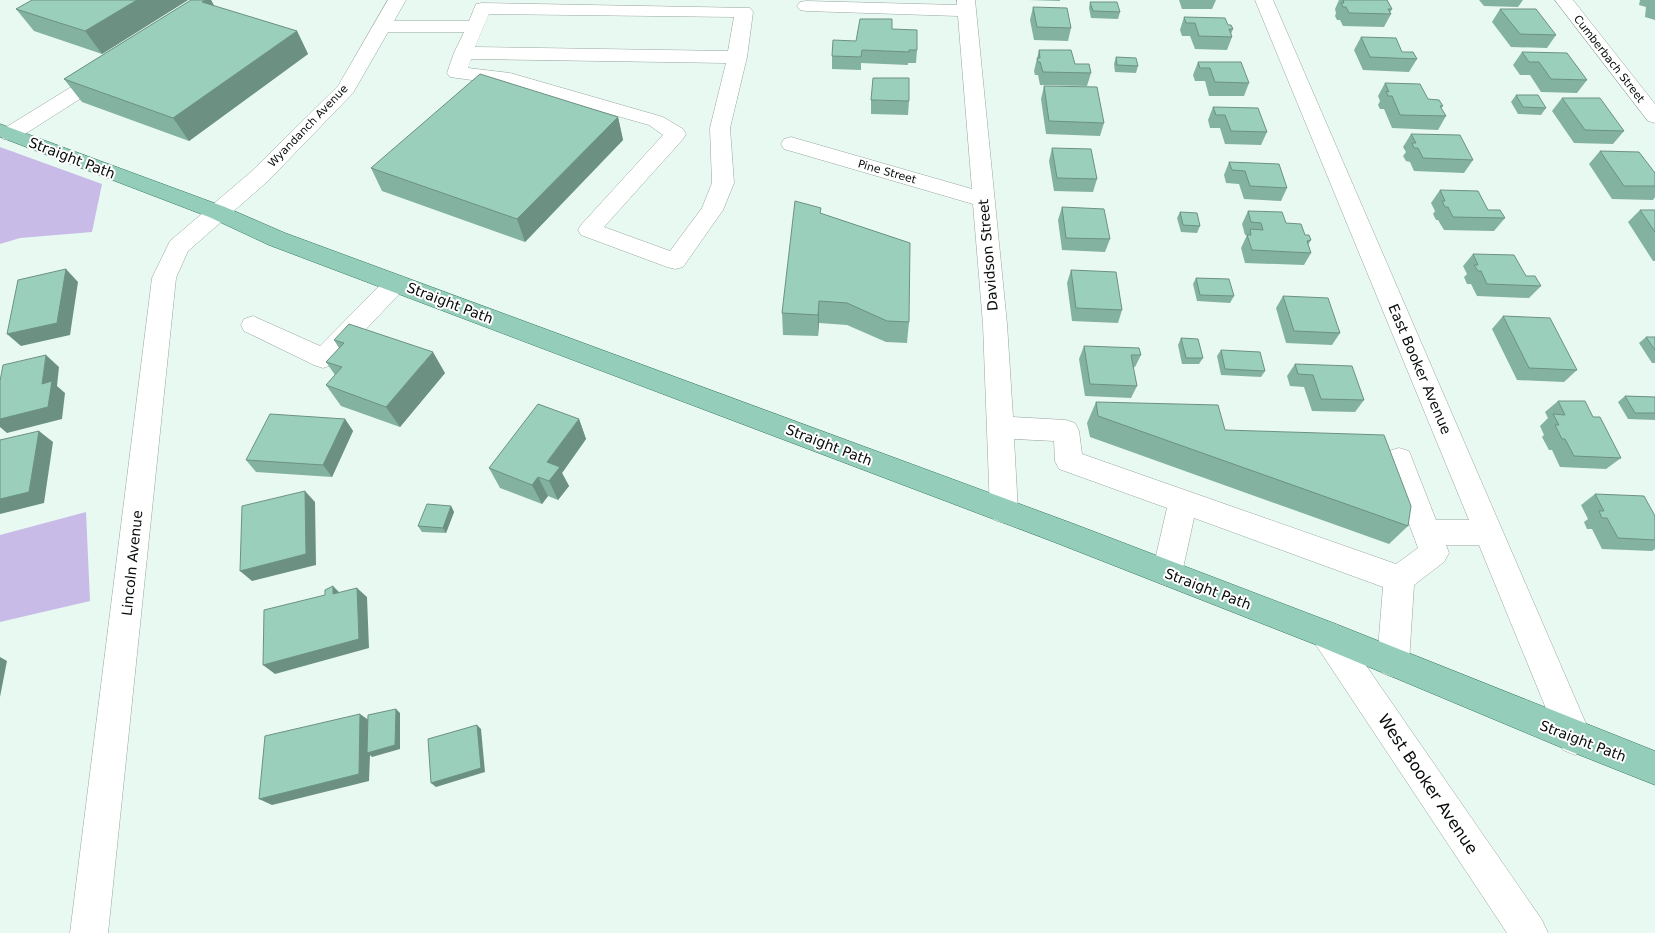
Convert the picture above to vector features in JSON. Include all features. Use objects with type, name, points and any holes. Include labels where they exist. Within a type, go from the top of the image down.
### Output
[{"type":"main road","name":"Straight Path","points":[[5,132],[217,212],[277,239],[1167,573],[1327,635],[1575,738],[1655,768]]},
{"type":"street","name":"Wyandanch Avenue","points":[[217,212],[260,176],[346,89],[397,0]]},
{"type":"street","name":"East Booker Avenue","points":[[1264,0],[1575,738]]},
{"type":"street","name":"Cumberbach Street","points":[[1564,0],[1655,117]]},
{"type":"street","points":[[806,6],[966,6]]},
{"type":"street","name":"Davidson Street","points":[[966,6],[995,324],[1004,511]]},
{"type":"street","points":[[476,26],[463,53],[457,73],[510,79],[698,135],[723,183],[712,210],[675,261],[589,230],[698,135],[720,128],[737,57],[744,12],[482,8],[476,26]]},
{"type":"street","points":[[382,27],[476,26]]},
{"type":"street","points":[[463,53],[737,57]]},
{"type":"street","points":[[5,132],[118,67]]},
{"type":"street","name":"Pine Street","points":[[792,144],[983,199]]},
{"type":"street","name":"Lincoln Avenue","points":[[89,933],[164,278],[178,247],[217,212]]},
{"type":"street","points":[[253,325],[323,358],[396,283]]},
{"type":"street","points":[[1000,427],[1066,431],[1069,461],[1399,579]]},
{"type":"street","points":[[1398,459],[1434,554],[1399,579]]},
{"type":"street","points":[[1167,573],[1183,502]]},
{"type":"street","points":[[1426,532],[1489,533]]},
{"type":"street","points":[[1393,662],[1399,579]]},
{"type":"street","name":"West Booker Avenue","points":[[1327,635],[1529,933]]},
{"type":"shaded area","points":[[0,147],[102,184],[92,232],[20,238],[0,244]]},
{"type":"shaded area","points":[[86,512],[90,601],[0,622],[0,535]]},
{"type":"building","points":[[32,0],[137,0],[85,31],[16,9]]},
{"type":"building","points":[[191,0],[205,0],[202,2],[297,31],[173,118],[64,79]]},
{"type":"building","points":[[1343,0],[1387,0],[1392,9],[1388,9],[1391,14],[1349,13],[1341,3],[1344,3]]},
{"type":"building","points":[[1090,2],[1117,2],[1120,12],[1093,11]]},
{"type":"building","points":[[1033,7],[1067,8],[1071,28],[1037,27]]},
{"type":"building","points":[[1500,9],[1536,9],[1556,35],[1520,34]]},
{"type":"building","points":[[1184,17],[1225,18],[1228,25],[1231,25],[1233,29],[1229,29],[1232,37],[1199,36],[1195,23],[1186,23]]},
{"type":"building","points":[[860,19],[892,19],[892,29],[917,30],[917,50],[909,50],[909,52],[862,50],[861,57],[832,56],[833,40],[856,41]]},
{"type":"building","points":[[1361,37],[1396,38],[1402,52],[1413,52],[1417,59],[1370,57]]},
{"type":"building","points":[[1039,50],[1071,50],[1075,64],[1089,64],[1091,73],[1043,72],[1037,58],[1040,58]]},
{"type":"building","points":[[1522,52],[1567,53],[1587,80],[1551,79],[1539,62],[1529,62]]},
{"type":"building","points":[[1116,57],[1136,58],[1138,66],[1117,65]]},
{"type":"building","points":[[1198,62],[1241,62],[1249,83],[1215,82],[1210,68],[1200,68]]},
{"type":"building","points":[[480,74],[618,117],[517,219],[371,168]]},
{"type":"building","points":[[873,78],[909,78],[909,101],[871,100]]},
{"type":"building","points":[[1385,83],[1420,84],[1428,99],[1439,100],[1446,116],[1400,115],[1392,96],[1388,96],[1386,91],[1389,92]]},
{"type":"building","points":[[1044,86],[1097,87],[1104,123],[1049,121]]},
{"type":"building","points":[[1516,95],[1538,95],[1546,108],[1523,107]]},
{"type":"building","points":[[1562,98],[1600,98],[1624,131],[1585,130]]},
{"type":"building","points":[[1213,107],[1258,108],[1267,132],[1231,131],[1225,115],[1216,115]]},
{"type":"building","points":[[1411,134],[1460,135],[1473,160],[1423,158],[1418,148],[1414,148],[1412,143],[1416,143]]},
{"type":"building","points":[[1052,148],[1091,149],[1097,179],[1057,178]]},
{"type":"building","points":[[1600,151],[1639,152],[1655,173],[1655,186],[1624,186]]},
{"type":"building","points":[[1229,162],[1279,164],[1287,188],[1250,186],[1245,171],[1232,170]]},
{"type":"building","points":[[1440,190],[1478,191],[1488,210],[1500,210],[1505,218],[1453,217],[1448,207],[1445,207],[1442,201],[1445,201]]},
{"type":"building","points":[[795,201],[821,208],[820,213],[910,243],[909,322],[887,321],[847,303],[819,301],[818,315],[782,313]]},
{"type":"building","points":[[1062,207],[1104,209],[1110,239],[1066,238]]},
{"type":"building","points":[[1640,210],[1655,210],[1655,232]]},
{"type":"building","points":[[1248,211],[1282,212],[1286,223],[1301,224],[1305,235],[1309,235],[1311,240],[1307,241],[1311,253],[1252,250],[1247,235],[1251,235],[1250,229],[1263,230],[1261,223],[1251,222]]},
{"type":"building","points":[[1180,212],[1197,213],[1200,226],[1183,225]]},
{"type":"building","points":[[1473,254],[1514,255],[1526,276],[1535,276],[1541,286],[1487,284],[1481,271],[1478,271],[1474,265],[1478,265]]},
{"type":"building","points":[[66,269],[57,323],[7,334],[18,280]]},
{"type":"building","points":[[1071,270],[1116,272],[1122,310],[1076,308]]},
{"type":"building","points":[[1196,278],[1229,279],[1234,296],[1200,295]]},
{"type":"building","points":[[1283,296],[1328,298],[1340,333],[1294,331]]},
{"type":"building","points":[[1503,316],[1550,318],[1577,370],[1529,368]]},
{"type":"building","points":[[349,324],[433,352],[386,407],[326,385],[342,367],[326,362],[344,343],[334,340]]},
{"type":"building","points":[[1646,337],[1655,337],[1655,350]]},
{"type":"building","points":[[1181,338],[1198,339],[1203,358],[1186,358]]},
{"type":"building","points":[[1084,346],[1139,348],[1141,355],[1131,355],[1137,386],[1090,384]]},
{"type":"building","points":[[1221,350],[1260,352],[1265,371],[1225,369]]},
{"type":"building","points":[[46,355],[42,384],[52,381],[48,407],[0,419],[0,381],[3,365]]},
{"type":"building","points":[[1295,364],[1352,366],[1364,400],[1321,399],[1313,375],[1298,374]]},
{"type":"building","points":[[1625,396],[1655,397],[1655,413],[1635,413]]},
{"type":"building","points":[[1558,401],[1585,401],[1593,417],[1600,417],[1621,458],[1574,456],[1555,425],[1559,425],[1553,414],[1565,415]]},
{"type":"building","points":[[1096,402],[1218,405],[1225,430],[1384,435],[1411,506],[1408,526],[1098,416]]},
{"type":"building","points":[[538,404],[579,419],[547,462],[560,467],[549,481],[538,477],[532,485],[489,468]]},
{"type":"building","points":[[270,414],[345,419],[323,465],[246,460]]},
{"type":"building","points":[[39,431],[29,492],[0,499],[0,440]]},
{"type":"building","points":[[305,491],[306,554],[240,571],[242,506]]},
{"type":"building","points":[[1595,494],[1644,496],[1655,516],[1655,540],[1618,538],[1607,518],[1602,518],[1599,511],[1604,511]]},
{"type":"building","points":[[427,504],[451,506],[443,528],[418,526]]},
{"type":"building","points":[[333,586],[333,594],[357,588],[359,639],[263,665],[264,610],[325,595],[325,590]]},
{"type":"building","points":[[396,709],[395,745],[367,753],[368,715]]},
{"type":"building","points":[[360,714],[359,774],[259,799],[265,736]]},
{"type":"building","points":[[477,725],[481,768],[431,783],[428,739]]}]
